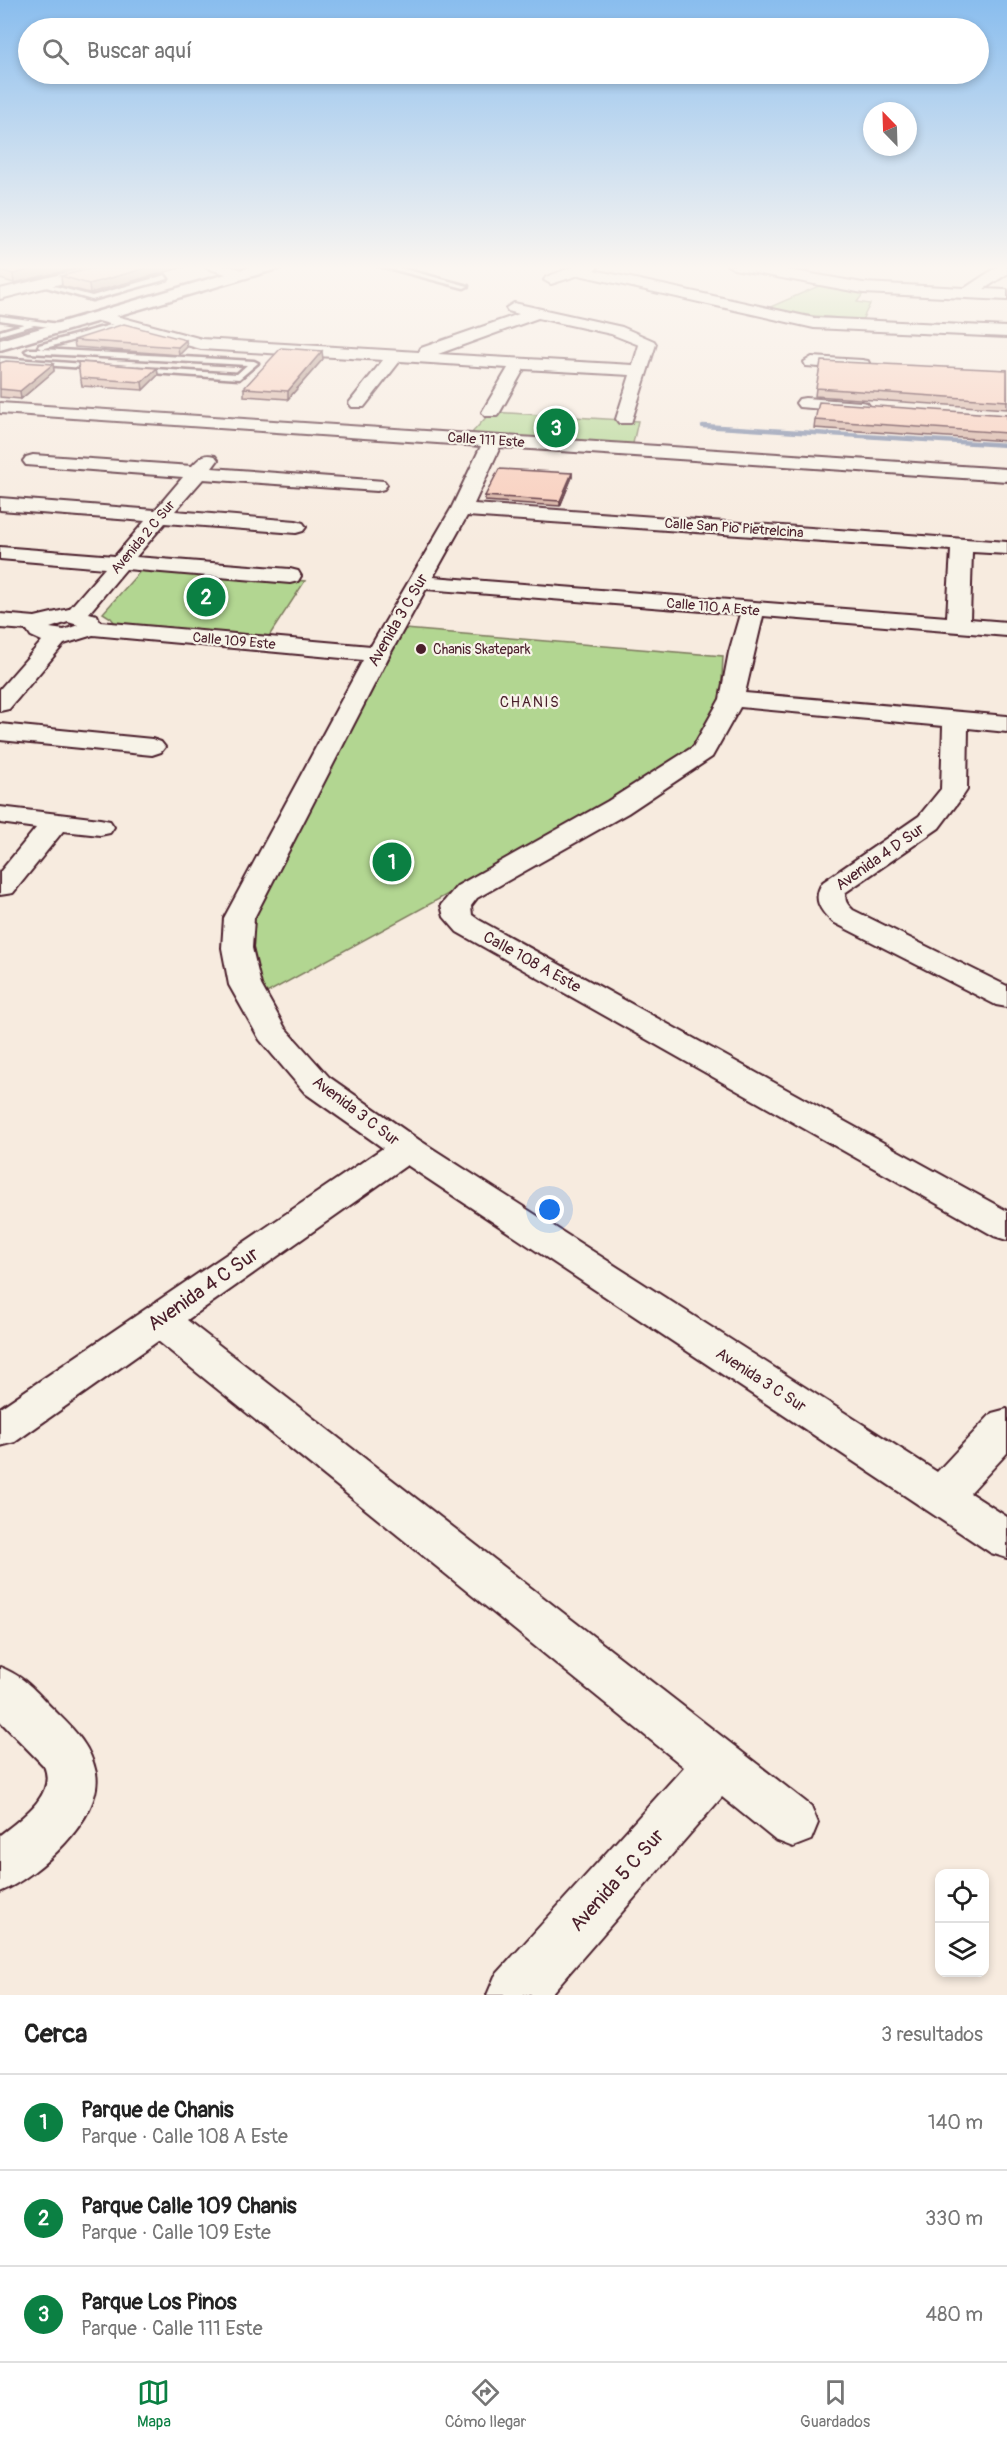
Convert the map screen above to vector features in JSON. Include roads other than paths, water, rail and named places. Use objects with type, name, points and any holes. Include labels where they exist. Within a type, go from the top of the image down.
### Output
[{"type":"street","points":[[358,403],[393,358]]},
{"type":"street","points":[[433,358],[640,370]]},
{"type":"street","points":[[625,419],[644,358]]},
{"type":"street","points":[[812,358],[804,412],[877,408]]},
{"type":"street","points":[[812,362],[881,366]]},
{"type":"street","points":[[491,412],[519,363]]},
{"type":"street","name":"Calle 111 Este","points":[[0,408],[1007,475]]},
{"type":"street","name":"Avenida 3 C Sur","points":[[494,441],[461,509],[378,654],[239,918],[237,948],[245,985],[272,1033],[317,1085],[407,1148],[1007,1540]]},
{"type":"street","points":[[33,461],[203,466],[377,485]]},
{"type":"street","name":"Avenida 2 C Sur","points":[[83,622],[121,563],[203,466]]},
{"type":"street","points":[[0,504],[296,527]]},
{"type":"street","name":"Calle San Pio Pietrelcina","points":[[461,509],[1007,548]]},
{"type":"street","points":[[958,626],[962,545]]},
{"type":"street","points":[[0,553],[290,576]]},
{"type":"street","name":"Calle 110 A Este","points":[[419,582],[1007,629]]},
{"type":"street","name":"Calle 108 A Este","points":[[753,610],[741,652],[732,699],[703,752],[618,807],[467,892],[456,905],[456,913],[460,920],[468,926],[1007,1227]]},
{"type":"street","name":"Calle 109 Este","points":[[49,630],[60,616],[83,622],[378,654]]},
{"type":"street","points":[[0,621],[49,630],[0,704]]},
{"type":"street","points":[[732,699],[1007,724]]},
{"type":"street","name":"Avenida 4 D Sur","points":[[956,720],[954,790],[929,822],[833,888],[830,902],[843,916],[1007,998]]},
{"type":"street","points":[[0,732],[152,747]]},
{"type":"street","points":[[0,815],[100,827]]},
{"type":"street","points":[[3,887],[56,821]]},
{"type":"street","name":"Avenida 4 C Sur","points":[[0,1430],[407,1148]]},
{"type":"street","points":[[159,1320],[793,1823]]},
{"type":"street","points":[[940,1497],[1007,1425]]},
{"type":"street","points":[[0,1688],[66,1756],[71,1771],[70,1790],[63,1809],[47,1827],[0,1867]]},
{"type":"street","name":"Avenida 5 C Sur","points":[[514,1995],[719,1764]]},
{"type":"lane","points":[[162,358],[254,363]]},
{"type":"lane","points":[[131,369],[239,377],[260,358]]},
{"type":"lane","points":[[0,359],[108,368]]},
{"type":"waterway","points":[[703,426],[1007,445]]},
{"type":"place","name":"Parque Los Pinos","points":[[556,428]]},
{"type":"place","name":"Parque Calle 109 Chanis","points":[[206,597]]},
{"type":"place","name":"Chanis Skatepark","points":[[421,649]]},
{"type":"place","name":"Parque de Chanis","points":[[392,862]]},
{"type":"district","name":"CHANIS","points":[[530,702]]}]
